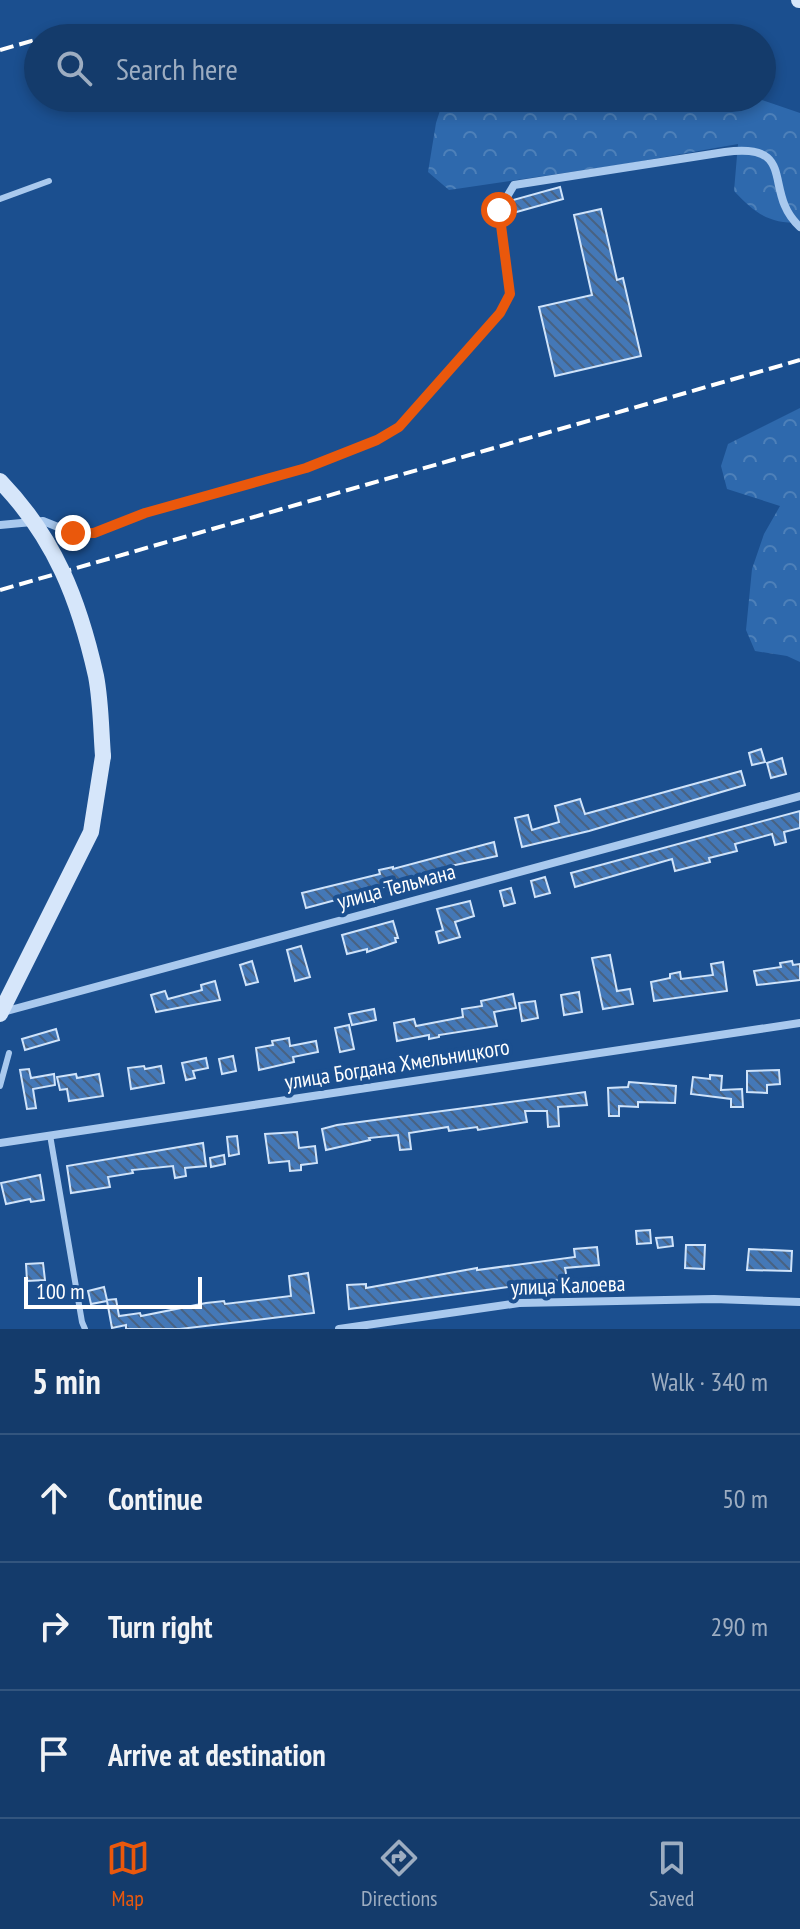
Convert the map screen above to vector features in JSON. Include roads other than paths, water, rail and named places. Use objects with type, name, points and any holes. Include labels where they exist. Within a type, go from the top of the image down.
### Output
[{"type":"street","points":[[0,525],[43,521],[73,533],[94,533],[145,513],[306,468],[377,440],[399,427],[500,313],[510,294],[499,210],[514,185],[725,152],[764,151],[776,162],[791,219],[800,227]]},
{"type":"street","points":[[0,481],[23,505],[52,547],[78,611],[96,679],[103,756],[91,832],[1,1013]]},
{"type":"street","name":"улица Тельмана","points":[[1,1013],[800,796]]},
{"type":"street","name":"улица Богдана Хмельницкого","points":[[0,1142],[800,1023]]},
{"type":"street","name":"улица Калоева","points":[[339,1329],[519,1303],[714,1299],[800,1302]]},
{"type":"lane","points":[[0,199],[49,181]]},
{"type":"lane","points":[[0,1086],[9,1053]]},
{"type":"lane","points":[[50,1135],[85,1329]]},
{"type":"railway","points":[[0,50],[24,43]]},
{"type":"railway","points":[[0,590],[800,360]]}]
